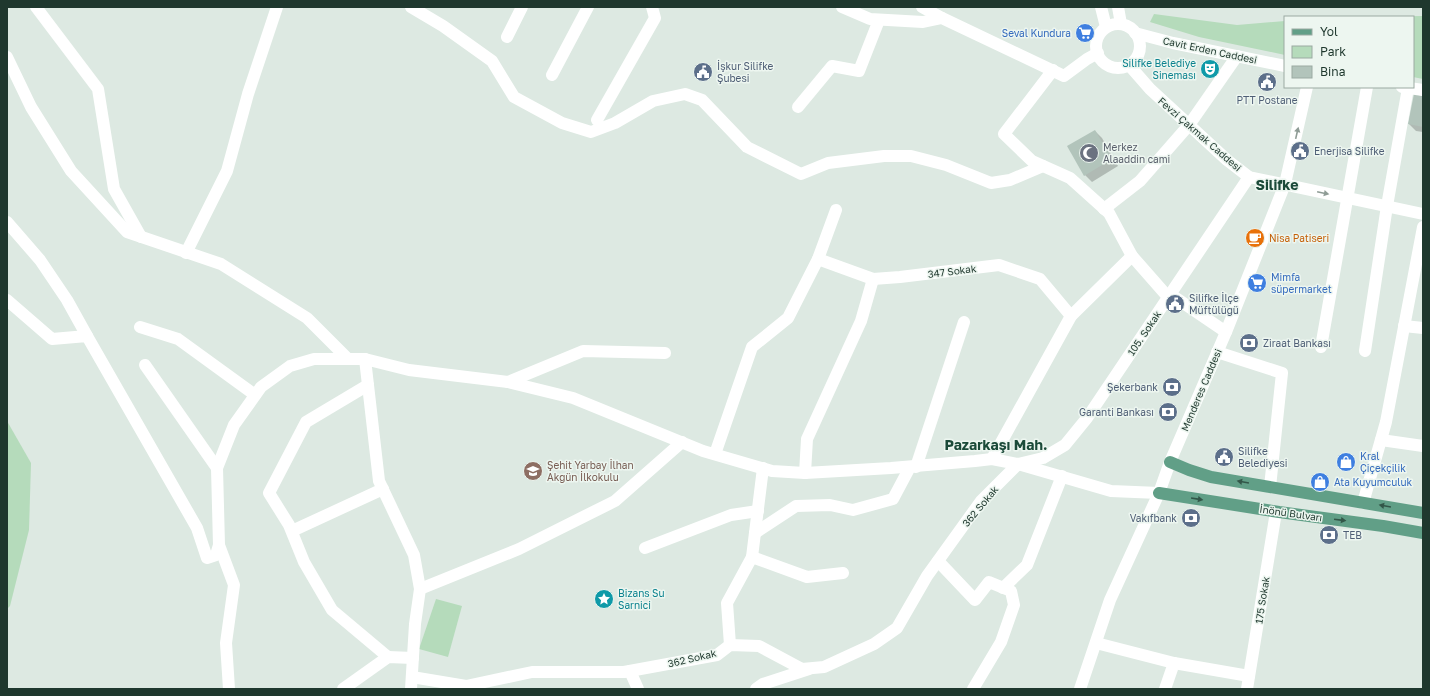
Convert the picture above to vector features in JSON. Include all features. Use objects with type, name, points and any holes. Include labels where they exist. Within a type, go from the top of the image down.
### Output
[{"type":"main road","points":[[1170,462],[1211,477],[1423,513]]},
{"type":"main road","name":"İnönü Bulvarı","points":[[1159,493],[1276,512],[1383,526],[1423,533]]},
{"type":"street","points":[[36,7],[98,89],[114,189],[141,237]]},
{"type":"street","points":[[186,253],[227,171],[248,94],[277,7]]},
{"type":"street","points":[[411,7],[443,26],[492,61],[514,97],[562,123],[591,132],[615,123],[653,101],[684,94],[702,100],[747,147],[801,174],[828,163],[884,156],[911,156],[946,165],[991,184],[1010,180],[1043,166]]},
{"type":"street","points":[[507,37],[522,7]]},
{"type":"street","points":[[552,75],[588,7]]},
{"type":"street","points":[[597,120],[654,18],[652,7]]},
{"type":"street","points":[[842,7],[870,19],[879,20],[923,22],[942,18]]},
{"type":"street","points":[[922,7],[1064,76],[1087,59],[1098,54]]},
{"type":"street","points":[[1102,7],[1106,28]]},
{"type":"street","points":[[1118,7],[1121,24]]},
{"type":"street","points":[[798,107],[832,66],[859,71],[879,20]]},
{"type":"street","points":[[1116,24],[1121,24],[1130,28],[1135,33],[1139,39],[1140,46],[1135,60],[1129,65],[1115,68],[1108,66],[1103,62],[1098,54],[1096,42],[1099,35],[1106,28],[1116,24]]},
{"type":"street","name":"Cavit Erden Caddesi","points":[[1135,33],[1284,66]]},
{"type":"street","points":[[1104,209],[1140,181],[1189,125],[1237,56]]},
{"type":"street","points":[[7,57],[31,107],[71,171],[127,232],[221,264],[307,318],[348,359]]},
{"type":"street","name":"Fevzi Çakmak Caddesi","points":[[1129,65],[1150,89],[1227,160],[1249,177],[1423,214]]},
{"type":"street","points":[[1053,70],[1004,134],[1032,161],[1070,178],[1109,214],[1132,256],[1169,295],[1226,332]]},
{"type":"street","name":"Menderes Caddesi","points":[[1080,689],[1110,600],[1159,493],[1170,462],[1226,332],[1285,184],[1307,88]]},
{"type":"street","points":[[1321,348],[1367,88]]},
{"type":"street","points":[[1365,351],[1405,88],[1423,90]]},
{"type":"street","name":"105. Sokak","points":[[1018,464],[1043,458],[1065,444],[1087,418],[1249,177]]},
{"type":"street","points":[[715,454],[752,347],[788,318],[818,259],[836,210]]},
{"type":"street","points":[[7,222],[40,260],[67,300],[197,528],[207,558],[216,555],[219,545],[217,468],[234,425],[261,387],[290,366],[314,359],[365,359],[409,370],[508,382],[573,398],[715,454],[772,470],[805,472],[913,467],[992,459],[1018,464],[1111,491],[1159,493]]},
{"type":"street","points":[[1363,503],[1386,422],[1423,227]]},
{"type":"street","points":[[992,459],[1071,316],[1132,256]]},
{"type":"street","name":"347 Sokak","points":[[818,259],[873,279],[999,265],[1040,279],[1071,316]]},
{"type":"street","points":[[805,472],[807,439],[861,321],[873,279]]},
{"type":"street","points":[[7,300],[52,338],[87,336]]},
{"type":"street","points":[[755,533],[796,506],[830,505],[853,510],[893,499],[913,467],[964,322]]},
{"type":"street","points":[[1404,326],[1423,328]]},
{"type":"street","points":[[140,327],[178,338],[255,394]]},
{"type":"street","points":[[508,382],[583,351],[665,353]]},
{"type":"street","points":[[1217,352],[1282,374],[1270,487]]},
{"type":"street","points":[[365,359],[379,481],[414,555],[420,589],[415,624],[411,683]]},
{"type":"street","points":[[145,364],[217,468]]},
{"type":"street","points":[[368,385],[306,422],[269,493],[292,531],[304,562],[332,610],[388,657]]},
{"type":"street","points":[[1381,440],[1423,446]]},
{"type":"street","points":[[420,589],[519,549],[615,501],[682,442]]},
{"type":"street","name":"362 Sokak","points":[[411,683],[466,686],[532,672],[624,672],[717,655],[730,645],[759,646],[802,669],[824,667],[874,644],[897,628],[927,576],[981,502],[1018,464]]},
{"type":"street","points":[[730,645],[727,602],[752,557],[763,468]]},
{"type":"street","points":[[1002,588],[1027,565],[1062,476]]},
{"type":"street","points":[[292,531],[383,489]]},
{"type":"street","points":[[645,548],[731,515],[758,511]]},
{"type":"street","name":"175 Sokak","points":[[1247,689],[1276,512]]},
{"type":"street","points":[[219,545],[234,585],[226,643],[228,689]]},
{"type":"street","points":[[752,557],[806,577],[843,573]]},
{"type":"street","points":[[938,561],[975,600],[989,582],[1011,591],[1014,605],[1001,642],[973,689]]},
{"type":"street","points":[[1096,643],[1174,663],[1249,676]]},
{"type":"street","points":[[343,689],[388,657],[413,658]]},
{"type":"street","points":[[1165,689],[1174,663]]},
{"type":"street","points":[[756,689],[763,684],[812,668]]},
{"type":"street","points":[[630,671],[638,689]]},
{"type":"green space","points":[[1154,14],[1237,25],[1284,21],[1284,55],[1199,37],[1150,22]]},
{"type":"green space","points":[[1414,16],[1423,16],[1423,79],[1414,77]]},
{"type":"green space","points":[[7,421],[31,463],[29,530],[10,606],[7,609]]},
{"type":"green space","points":[[436,599],[462,606],[448,657],[419,649]]},
{"type":"water","points":[[1171,7],[1390,7],[1171,8]]},
{"type":"building","points":[[1414,94],[1423,96],[1423,127],[1408,124]]},
{"type":"building","name":"Merkez Alaaddin cami","points":[[1095,130],[1112,159],[1084,176],[1067,146]]},
{"type":"place","name":"Seval Kundura","points":[[1085,33]]},
{"type":"place","name":"Silifke Belediye Sineması","points":[[1210,69]]},
{"type":"place","name":"İşkur Silifke Şubesi","points":[[703,72]]},
{"type":"place","name":"PTT Postane","points":[[1267,82]]},
{"type":"place","name":"Enerjisa Silifke","points":[[1300,151]]},
{"type":"place","name":"Merkez Alaaddin cami","points":[[1089,153]]},
{"type":"place","name":"Nisa Patiseri","points":[[1255,238]]},
{"type":"place","name":"Mimfa süpermarket","points":[[1257,283]]},
{"type":"place","name":"Silifke İlçe Müftülüğü","points":[[1175,304]]},
{"type":"place","name":"Ziraat Bankası","points":[[1249,343]]},
{"type":"place","name":"Şekerbank","points":[[1172,387]]},
{"type":"place","name":"Garanti Bankası","points":[[1168,412]]},
{"type":"place","name":"Silifke Belediyesi","points":[[1224,457]]},
{"type":"place","name":"Kral Çiçekçilik","points":[[1346,462]]},
{"type":"place","name":"Şehit Yarbay İlhan Akgün İlkokulu","points":[[533,471]]},
{"type":"place","name":"Ata Kuyumculuk","points":[[1320,482]]},
{"type":"place","name":"Vakıfbank","points":[[1191,518]]},
{"type":"place","name":"TEB","points":[[1329,535]]},
{"type":"place","name":"Bizans Su Sarnici","points":[[604,599]]},
{"type":"district","name":"Silifke","points":[[1277,185]]},
{"type":"district","name":"Pazarkaşı Mah.","points":[[996,445]]}]
